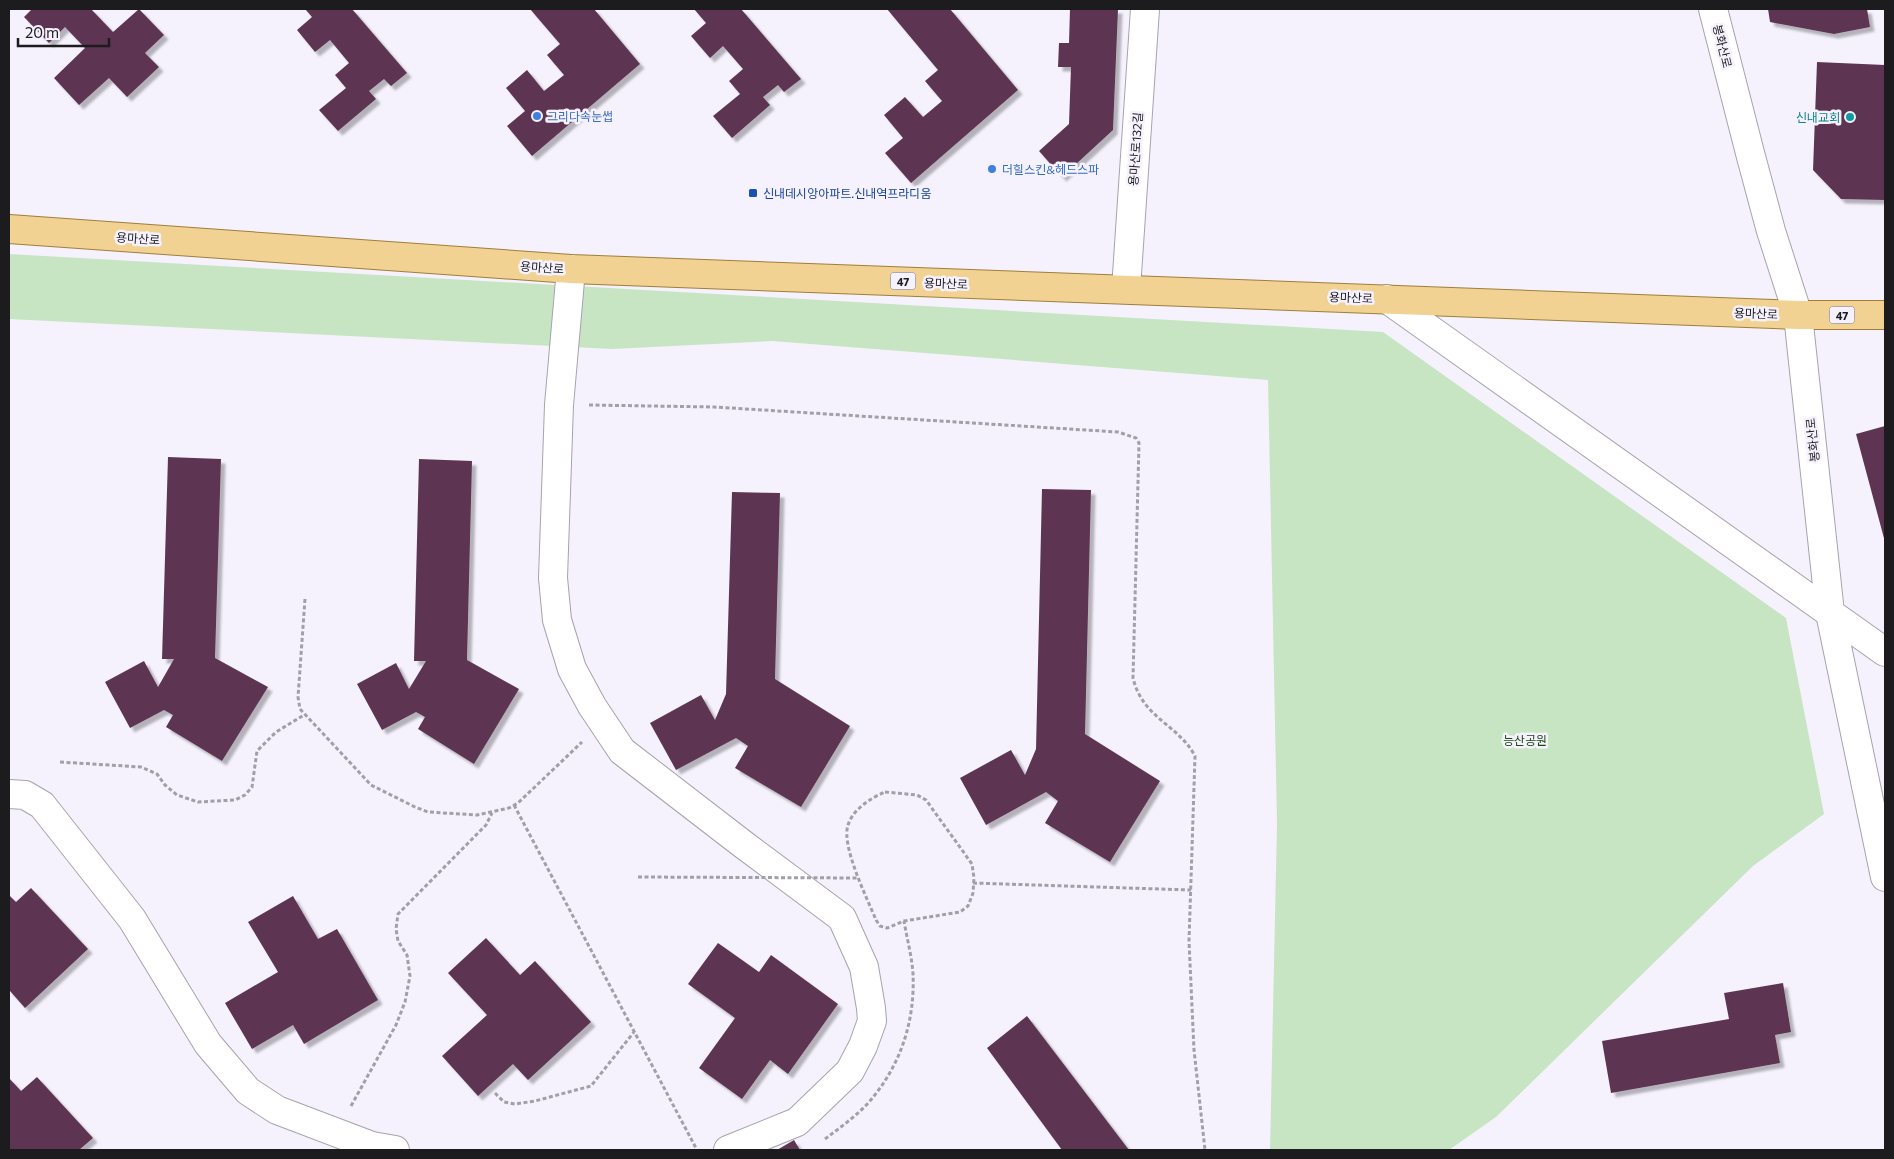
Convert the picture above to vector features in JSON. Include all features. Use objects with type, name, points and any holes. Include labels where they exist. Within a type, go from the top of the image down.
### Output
[{"type":"main road","name":"용마산로","points":[[9,229],[571,269],[1798,315],[1885,315]]},
{"type":"street","name":"용마산로132길","points":[[1126,289],[1145,9]]},
{"type":"street","name":"봉화산로","points":[[1713,9],[1754,170],[1798,315],[1830,613],[1885,876]]},
{"type":"street","points":[[571,269],[558,405],[554,578],[557,620],[572,669],[603,723],[622,751],[744,846],[842,918],[864,967],[872,1021],[863,1046],[850,1071],[797,1122],[728,1150]]},
{"type":"street","points":[[1387,299],[1885,652]]},
{"type":"street","points":[[9,794],[25,795],[42,805],[132,919],[208,1044],[248,1091],[277,1110],[372,1146],[395,1150]]},
{"type":"path","points":[[558,405],[714,406],[1118,432],[1136,438],[1139,443],[1134,678],[1140,695],[1149,710],[1187,743],[1196,756],[1189,941],[1194,1050],[1205,1150]]},
{"type":"path","points":[[305,599],[298,697],[300,710],[371,785],[428,812],[477,815],[514,805],[603,723]]},
{"type":"path","points":[[60,762],[141,767],[157,774],[165,785],[177,795],[191,800],[215,802],[235,800],[245,795],[252,787],[257,751],[276,732],[304,716]]},
{"type":"path","points":[[885,792],[917,795],[926,800],[972,864],[973,883],[973,893],[968,906],[960,912],[904,921],[887,928],[880,926],[850,854],[848,826],[852,816],[876,796],[885,792]]},
{"type":"path","points":[[514,805],[697,1150]]},
{"type":"path","points":[[337,1133],[396,1025],[405,1002],[410,976],[407,955],[398,941],[396,929],[398,914],[486,825],[492,812]]},
{"type":"path","points":[[638,877],[859,878]]},
{"type":"path","points":[[973,883],[1192,890]]},
{"type":"path","points":[[496,1093],[504,1102],[515,1104],[535,1101],[591,1086],[634,1032]]},
{"type":"green space","name":"능산공원","points":[[9,254],[1383,332],[1786,618],[1824,814],[1753,866],[1496,1117],[1449,1150],[1270,1150],[1277,823],[1268,380],[772,341],[612,349],[9,319]]},
{"type":"building","points":[[32,9],[91,9],[113,32],[139,9],[164,35],[145,53],[159,67],[127,97],[109,78],[79,105],[54,78],[85,48],[65,27],[49,43],[24,17]]},
{"type":"building","points":[[305,9],[352,9],[407,73],[391,86],[384,79],[369,91],[376,99],[338,131],[319,110],[346,88],[335,75],[349,63],[330,40],[315,52],[297,30],[312,17]]},
{"type":"building","points":[[530,9],[594,9],[640,64],[532,156],[507,126],[525,111],[506,88],[527,70],[544,91],[564,75],[547,55],[560,44]]},
{"type":"building","points":[[694,9],[741,9],[801,79],[784,92],[778,85],[763,97],[770,105],[732,138],[713,116],[740,94],[729,81],[743,69],[723,46],[710,58],[691,36],[706,23]]},
{"type":"building","points":[[887,9],[950,9],[1018,90],[911,183],[885,153],[903,138],[884,115],[905,97],[923,117],[942,101],[925,81],[938,70]]},
{"type":"building","points":[[1070,9],[1118,9],[1113,130],[1062,177],[1039,151],[1069,124],[1071,67],[1058,67],[1059,43],[1069,43]]},
{"type":"building","points":[[1768,9],[1867,9],[1870,27],[1834,34],[1770,22]]},
{"type":"building","name":"신내교회","points":[[1817,62],[1885,65],[1885,200],[1841,199],[1813,170]]},
{"type":"building","points":[[1885,426],[1885,542],[1856,434]]},
{"type":"building","points":[[168,457],[221,459],[215,658],[268,687],[222,761],[166,727],[173,715],[164,710],[130,728],[105,682],[144,661],[158,687],[174,659],[162,659]]},
{"type":"building","points":[[419,459],[472,461],[467,660],[519,689],[474,764],[418,729],[425,717],[416,712],[382,730],[357,684],[396,663],[409,689],[426,661],[414,661]]},
{"type":"building","points":[[1042,489],[1091,490],[1085,734],[1160,781],[1110,862],[1045,823],[1058,801],[1046,792],[986,825],[960,778],[1011,750],[1025,775],[1036,749]]},
{"type":"building","points":[[732,492],[780,493],[775,679],[850,726],[801,807],[735,768],[748,746],[736,738],[676,770],[650,723],[701,695],[715,720],[726,694]]},
{"type":"building","points":[[31,888],[88,949],[25,1008],[9,992],[9,895],[16,902]]},
{"type":"building","points":[[293,896],[318,939],[337,929],[378,1000],[304,1044],[293,1025],[252,1049],[225,1003],[278,972],[248,922]]},
{"type":"building","points":[[486,938],[520,975],[535,961],[591,1022],[528,1080],[513,1064],[478,1096],[442,1056],[487,1015],[448,973]]},
{"type":"building","points":[[718,943],[759,972],[771,955],[838,1004],[788,1074],[770,1060],[742,1099],[699,1068],[735,1018],[688,984]]},
{"type":"building","points":[[1783,983],[1791,1032],[1775,1035],[1780,1063],[1611,1093],[1602,1041],[1729,1019],[1724,993]]},
{"type":"building","points":[[1027,1016],[1129,1150],[1062,1150],[987,1048]]},
{"type":"building","points":[[37,1077],[93,1138],[79,1150],[9,1150],[9,1078],[21,1091]]},
{"type":"building","points":[[794,1140],[800,1150],[777,1150]]},
{"type":"place","name":"그리다속눈썹","points":[[537,116]]},
{"type":"place","name":"신내교회","points":[[1850,117]]},
{"type":"place","name":"더힐스킨&헤드스파","points":[[992,169]]},
{"type":"place","name":"신내데시앙아파트.신내역프라디움","points":[[753,193]]}]
